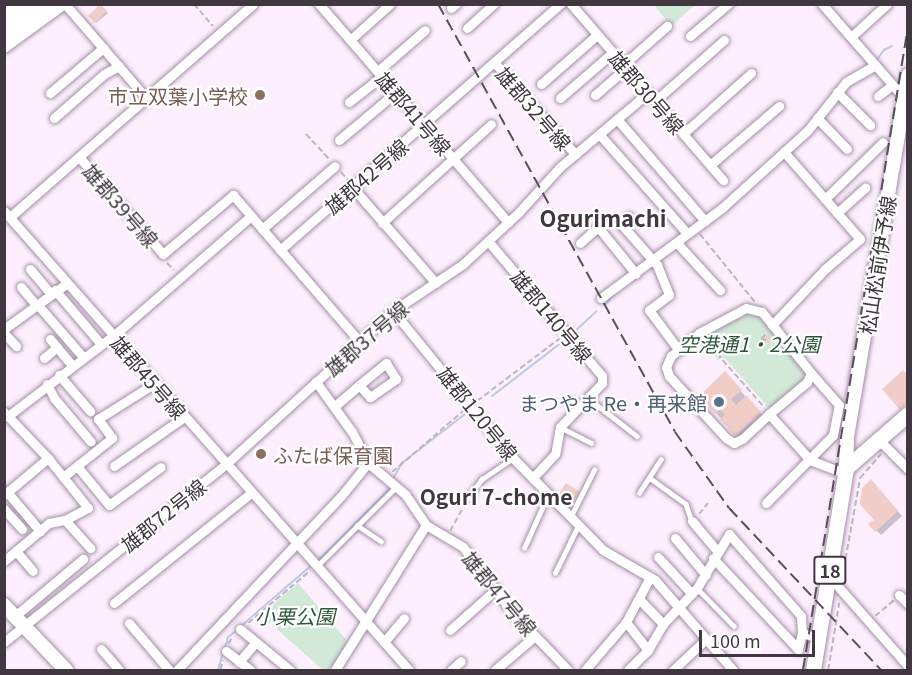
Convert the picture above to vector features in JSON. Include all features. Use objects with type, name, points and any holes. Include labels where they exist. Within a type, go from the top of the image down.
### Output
[{"type":"main road","name":"松山松前伊予線","points":[[853,465],[852,420],[908,75]]},
{"type":"main road","points":[[883,444],[908,414]]},
{"type":"main road","points":[[853,465],[883,444],[908,421]]},
{"type":"main road","name":"18","points":[[813,670],[835,583],[853,465]]},
{"type":"main road","points":[[4,605],[66,670]]},
{"type":"main road","name":"18","points":[[821,670],[822,638]]},
{"type":"street","points":[[4,11],[14,4]]},
{"type":"street","points":[[4,22],[28,4]]},
{"type":"street","points":[[4,34],[47,4]]},
{"type":"street","points":[[4,47],[64,4],[147,99]]},
{"type":"street","name":"雄郡39号線","points":[[253,4],[80,158],[163,254],[233,195],[359,341]]},
{"type":"street","name":"雄郡41号線","points":[[319,4],[508,222]]},
{"type":"street","points":[[350,40],[390,4]]},
{"type":"street","points":[[467,28],[494,4]]},
{"type":"street","name":"雄郡42号線","points":[[280,250],[560,4]]},
{"type":"street","name":"雄郡30号線","points":[[571,4],[723,180]]},
{"type":"street","points":[[690,36],[728,4]]},
{"type":"street","points":[[851,37],[887,4]]},
{"type":"street","points":[[826,6],[892,85],[906,94]]},
{"type":"street","points":[[596,94],[667,26]]},
{"type":"street","points":[[349,102],[425,30]]},
{"type":"street","points":[[541,84],[597,34]]},
{"type":"street","points":[[655,101],[724,40]]},
{"type":"street","points":[[50,93],[70,79],[103,48]]},
{"type":"street","points":[[560,98],[612,53]]},
{"type":"street","name":"雄郡32号線","points":[[494,62],[575,154]]},
{"type":"street","points":[[602,298],[636,274],[651,258],[677,243],[702,223],[784,152],[817,118],[837,92],[859,72],[874,65]]},
{"type":"street","points":[[60,115],[119,66]]},
{"type":"street","points":[[684,133],[751,72]]},
{"type":"street","points":[[878,96],[892,85]]},
{"type":"street","points":[[339,140],[396,92]]},
{"type":"street","points":[[837,92],[870,125]]},
{"type":"street","name":"雄郡37号線","points":[[426,525],[396,487],[368,463],[335,406],[316,382],[393,311],[436,283],[488,241],[538,188],[648,93]]},
{"type":"street","points":[[710,165],[779,106]]},
{"type":"street","points":[[817,118],[847,149]]},
{"type":"street","points":[[617,119],[702,223]]},
{"type":"street","points":[[382,223],[491,124]]},
{"type":"street","points":[[599,134],[687,233]]},
{"type":"street","points":[[825,199],[883,143]]},
{"type":"street","points":[[772,325],[825,269],[860,239],[784,152]]},
{"type":"street","points":[[7,214],[80,158]]},
{"type":"street","points":[[262,229],[335,166]]},
{"type":"street","points":[[353,188],[436,283]]},
{"type":"street","points":[[837,213],[863,193]]},
{"type":"street","name":"雄郡45号線","points":[[7,214],[225,465],[318,564],[409,670]]},
{"type":"street","points":[[4,561],[50,523],[65,520],[88,508],[48,458],[6,414],[112,335],[251,216]]},
{"type":"street","points":[[629,217],[621,224],[651,258],[669,295],[649,310],[678,350]]},
{"type":"street","points":[[580,243],[598,227],[636,274]]},
{"type":"street","name":"雄郡140号線","points":[[488,241],[602,376],[602,383],[560,427]]},
{"type":"street","points":[[677,243],[720,291]]},
{"type":"street","points":[[30,269],[100,343]]},
{"type":"street","points":[[16,346],[4,331],[66,284]]},
{"type":"street","points":[[21,287],[83,357]]},
{"type":"street","points":[[766,503],[833,435],[839,405],[772,325],[753,308],[746,308],[699,333],[678,350],[666,367],[669,376],[726,438],[734,443],[807,382],[811,373]]},
{"type":"street","name":"雄郡120号線","points":[[393,311],[513,458],[603,550],[650,577],[732,670]]},
{"type":"street","points":[[50,339],[72,365]]},
{"type":"street","points":[[44,358],[57,347]]},
{"type":"street","points":[[59,375],[90,411]]},
{"type":"street","name":"雄郡72号線","points":[[4,642],[19,621],[225,465],[316,382]]},
{"type":"street","points":[[63,477],[112,438],[98,419],[154,383]]},
{"type":"street","points":[[47,384],[54,398],[91,442]]},
{"type":"street","points":[[335,406],[359,386]]},
{"type":"street","points":[[769,414],[810,460],[853,465]]},
{"type":"street","points":[[114,466],[184,417]]},
{"type":"street","points":[[533,478],[555,454],[560,427]]},
{"type":"street","points":[[883,444],[905,463]]},
{"type":"street","points":[[8,492],[48,458]]},
{"type":"street","points":[[177,670],[341,496],[368,463]]},
{"type":"street","points":[[77,466],[109,505],[161,467]]},
{"type":"street","points":[[4,481],[8,492],[40,531]]},
{"type":"street","points":[[114,603],[251,493]]},
{"type":"street","points":[[4,508],[22,529]]},
{"type":"street","points":[[65,520],[90,548]]},
{"type":"street","points":[[628,670],[648,650],[663,624],[680,609],[694,591],[706,574],[715,554],[729,534],[801,616],[802,633],[798,649],[715,554],[692,521]]},
{"type":"street","points":[[335,670],[426,525]]},
{"type":"street","name":"雄郡47号線","points":[[426,525],[463,547],[536,636],[568,670]]},
{"type":"street","points":[[675,538],[706,574]]},
{"type":"street","points":[[16,551],[33,571]]},
{"type":"street","points":[[658,557],[694,591]]},
{"type":"street","points":[[19,621],[83,559]]},
{"type":"street","points":[[585,670],[626,622],[650,577]]},
{"type":"street","points":[[835,583],[908,666]]},
{"type":"street","points":[[450,630],[496,589]]},
{"type":"street","points":[[899,594],[908,604]]},
{"type":"street","points":[[639,599],[663,624]]},
{"type":"street","points":[[384,642],[404,618]]},
{"type":"street","points":[[626,622],[648,650]]},
{"type":"street","points":[[129,623],[169,670]]},
{"type":"street","points":[[240,629],[290,670]]},
{"type":"street","points":[[802,633],[822,638]]},
{"type":"street","points":[[495,670],[536,636]]},
{"type":"street","points":[[673,670],[706,639]]},
{"type":"street","points":[[239,662],[256,642]]},
{"type":"street","points":[[101,649],[119,670]]},
{"type":"street","points":[[226,651],[250,670]]},
{"type":"street","points":[[451,670],[461,661]]},
{"type":"lane","points":[[588,398],[637,436]]},
{"type":"lane","points":[[560,427],[591,443]]},
{"type":"lane","points":[[468,498],[482,479],[513,458]]},
{"type":"lane","points":[[639,493],[661,459]]},
{"type":"lane","points":[[570,518],[594,470]]},
{"type":"lane","points":[[650,478],[686,504],[692,521]]},
{"type":"lane","points":[[318,564],[396,487]]},
{"type":"lane","points":[[524,548],[549,495]]},
{"type":"lane","points":[[357,525],[381,541]]},
{"type":"lane","points":[[555,573],[578,526]]},
{"type":"lane","points":[[694,591],[734,626]]},
{"type":"path","points":[[194,4],[220,34]]},
{"type":"path","points":[[702,223],[698,232],[755,299],[753,308]]},
{"type":"path","points":[[163,254],[180,278]]},
{"type":"path","points":[[766,341],[761,339],[772,325]]},
{"type":"path","points":[[699,333],[769,414]]},
{"type":"path","points":[[828,670],[835,583],[860,478],[883,444]]},
{"type":"path","points":[[447,537],[468,498]]},
{"type":"path","points":[[220,670],[230,638],[318,564]]},
{"type":"path","points":[[869,621],[899,594]]},
{"type":"green space","points":[[654,5],[695,5],[671,26]]},
{"type":"green space","name":"空港通1・2公園","points":[[747,311],[758,313],[806,373],[804,380],[773,407],[768,407],[724,357],[718,360],[708,349],[712,345],[703,334]]},
{"type":"green space","name":"小栗公園","points":[[298,583],[348,642],[331,670],[323,670],[261,615]]},
{"type":"building","points":[[100,4],[107,11],[95,23],[88,16]]},
{"type":"building","points":[[768,335],[772,340],[768,343],[764,339]]},
{"type":"building","points":[[903,370],[908,375],[908,403],[900,410],[882,389]]},
{"type":"building","name":"まつやま Re・再来館","points":[[725,371],[742,390],[731,399],[736,405],[746,395],[761,412],[735,436],[720,419],[725,415],[720,409],[715,414],[699,396]]},
{"type":"building","points":[[871,479],[898,511],[875,532],[868,524],[874,520],[860,504],[862,488]]},
{"type":"building","points":[[566,483],[580,492],[572,505],[558,496]]},
{"type":"waterway","points":[[876,61],[884,50],[892,46]]},
{"type":"waterway","points":[[627,284],[637,278]]},
{"type":"waterway","points":[[605,305],[617,291]]},
{"type":"waterway","points":[[571,335],[597,311]]},
{"type":"waterway","points":[[492,396],[566,339]]},
{"type":"waterway","points":[[393,479],[402,463],[470,410]]},
{"type":"waterway","points":[[319,560],[390,488]]},
{"type":"waterway","points":[[240,627],[313,564]]},
{"type":"waterway","points":[[225,648],[228,637],[236,631]]},
{"type":"waterway","points":[[218,670],[223,653]]},
{"type":"railway","points":[[438,4],[675,432],[729,508],[881,670]]},
{"type":"railway","points":[[803,670],[908,27]]},
{"type":"place","name":"市立双葉小学校","points":[[260,95]]},
{"type":"place","name":"まつやま Re・再来館","points":[[719,402]]},
{"type":"place","name":"ふたば保育園","points":[[261,454]]},
{"type":"district","name":"Ogurimachi","points":[[603,218]]},
{"type":"district","name":"Oguri 7-chome","points":[[496,496]]}]
